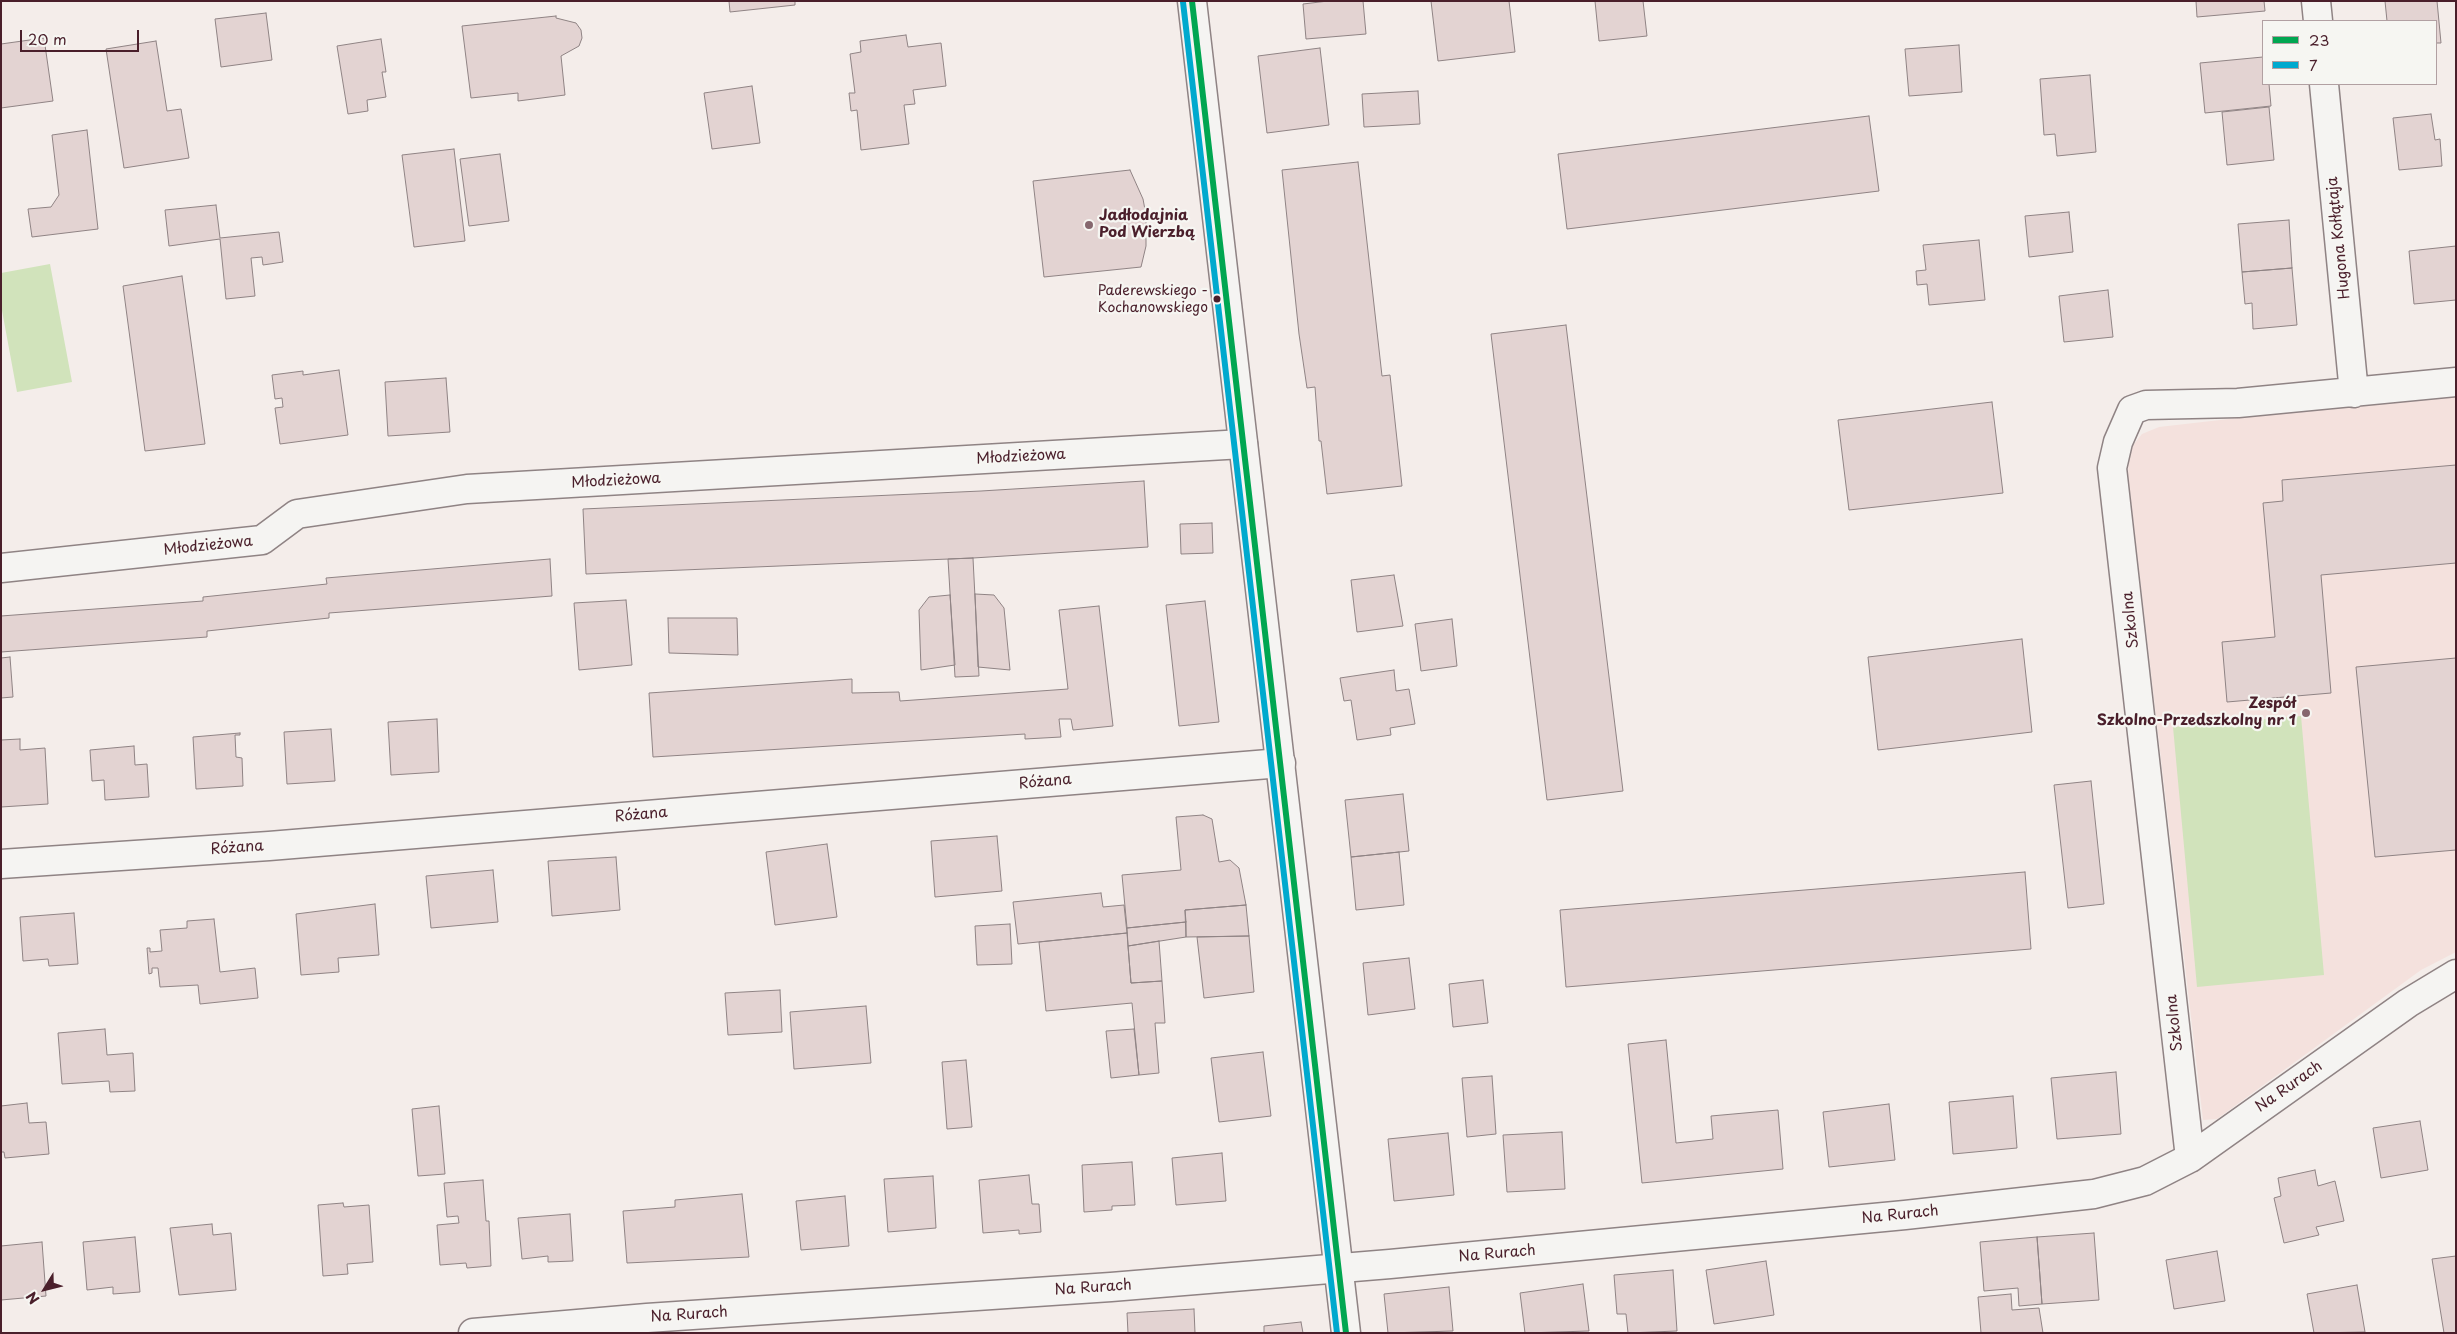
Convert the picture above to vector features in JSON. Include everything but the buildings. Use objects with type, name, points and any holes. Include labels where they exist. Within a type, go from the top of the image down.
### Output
[{"type":"street","points":[[1192,1],[1346,1333]]},
{"type":"street","points":[[2316,1],[2318,20]]},
{"type":"street","name":"Hugona Kołłątaja","points":[[2324,85],[2354,393]]},
{"type":"street","name":"Szkolna","points":[[2190,1158],[2112,468],[2114,456],[2132,410],[2146,405],[2238,403],[2456,382]]},
{"type":"street","name":"Młodzieżowa","points":[[1,568],[262,540],[297,514],[467,489],[1243,444]]},
{"type":"street","name":"Różana","points":[[1,864],[279,845],[1281,763]]},
{"type":"street","name":"Na Rurach","points":[[473,1333],[647,1318],[1111,1287],[1400,1263],[1905,1215],[2094,1194],[2145,1181],[2190,1158],[2408,1003],[2456,974]]},
{"type":"shaded area","name":"Zespół Szkolno-Przedszkolny nr 1","points":[[2456,393],[2456,952],[2421,970],[2217,1119],[2203,1120],[2128,475],[2129,455],[2134,444],[2142,434],[2159,427]]},
{"type":"green space","points":[[50,264],[72,382],[17,392],[1,305],[1,273]]},
{"type":"green space","points":[[2301,716],[2324,975],[2197,987],[2173,727]]},
{"type":"transit line","name":"23","points":[[1192,1],[1346,1333]]},
{"type":"transit line","name":"7","points":[[1183,2],[1337,1333]]},
{"type":"place","name":"Jadłodajnia Pod Wierzbą","points":[[1089,225]]},
{"type":"place","name":"Paderewskiego - Kochanowskiego","points":[[1217,299]]},
{"type":"place","name":"Zespół Szkolno-Przedszkolny nr 1","points":[[2306,713]]}]
